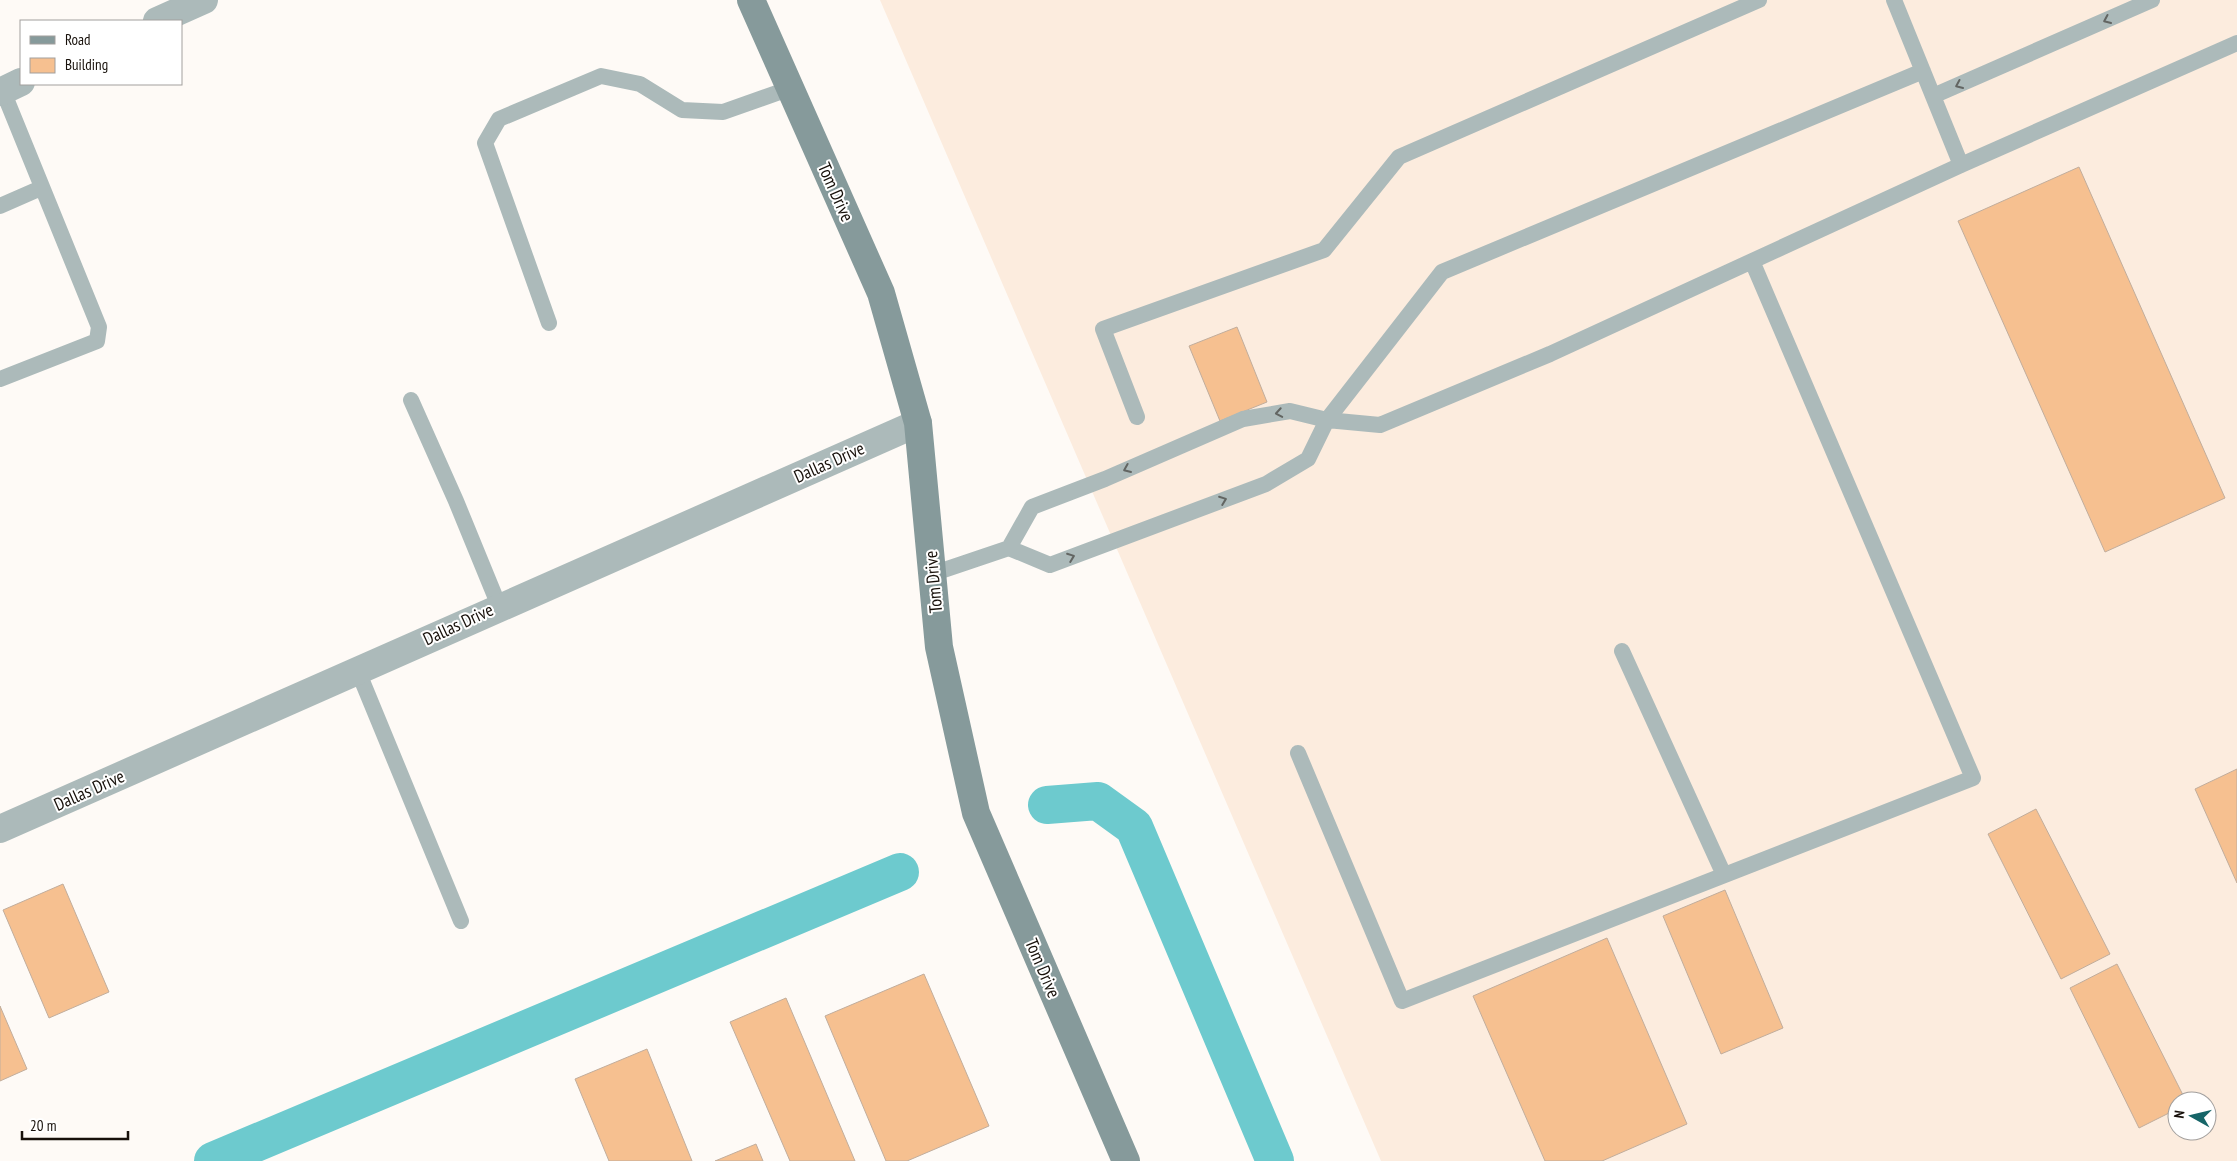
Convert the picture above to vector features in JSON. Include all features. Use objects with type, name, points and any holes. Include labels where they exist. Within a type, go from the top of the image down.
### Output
[{"type":"street","points":[[159,20],[204,0]]},
{"type":"street","name":"Tom Drive","points":[[751,0],[881,293],[918,423],[939,647],[976,813],[1126,1161]]},
{"type":"street","name":"Dallas Drive","points":[[0,829],[499,606],[918,423]]},
{"type":"lane","points":[[1137,417],[1103,329],[1324,250],[1399,157],[1759,0]]},
{"type":"lane","points":[[1933,96],[2152,0]]},
{"type":"lane","points":[[1898,1],[1923,71],[1961,165]]},
{"type":"lane","points":[[1010,548],[1032,507],[1105,479],[1243,419],[1290,411],[1327,420],[1380,425],[1550,354],[1961,165],[2237,43]]},
{"type":"lane","points":[[932,574],[1010,548],[1050,565],[1266,484],[1308,459],[1327,420],[1442,272],[1923,71]]},
{"type":"lane","points":[[549,323],[485,143],[499,119],[601,76],[640,84],[682,110],[723,112],[790,88]]},
{"type":"lane","points":[[0,380],[97,340],[99,335],[99,327],[41,188],[8,88]]},
{"type":"lane","points":[[0,206],[41,188]]},
{"type":"lane","points":[[1298,753],[1402,1001],[1973,778],[1752,261]]},
{"type":"lane","points":[[411,400],[456,501],[499,606]]},
{"type":"lane","points":[[1622,651],[1724,875]]},
{"type":"lane","points":[[358,670],[461,921]]},
{"type":"shaded area","points":[[880,0],[2237,0],[2237,1161],[1381,1161]]},
{"type":"building","points":[[2079,167],[2225,498],[2105,552],[1958,221]]},
{"type":"building","points":[[1237,327],[1267,402],[1220,421],[1189,346]]},
{"type":"building","points":[[2237,769],[2237,883],[2195,789]]},
{"type":"building","points":[[2036,809],[2110,954],[2061,979],[1988,834]]},
{"type":"building","points":[[63,884],[109,992],[49,1018],[3,910]]},
{"type":"building","points":[[1725,890],[1783,1028],[1721,1054],[1663,916]]},
{"type":"building","points":[[1607,938],[1687,1124],[1602,1161],[1545,1161],[1473,996]]},
{"type":"building","points":[[2117,964],[2181,1091],[2167,1091],[2167,1114],[2139,1128],[2070,988]]},
{"type":"building","points":[[924,974],[989,1126],[907,1161],[886,1161],[825,1016]]},
{"type":"building","points":[[786,998],[855,1161],[790,1161],[730,1022]]},
{"type":"building","points":[[0,1006],[27,1069],[0,1081]]},
{"type":"building","points":[[647,1049],[692,1161],[609,1161],[575,1079]]},
{"type":"building","points":[[756,1144],[763,1161],[715,1161]]},
{"type":"waterway","points":[[1047,805],[1098,801],[1134,827],[1275,1161]]},
{"type":"waterway","points":[[213,1161],[900,872]]}]
